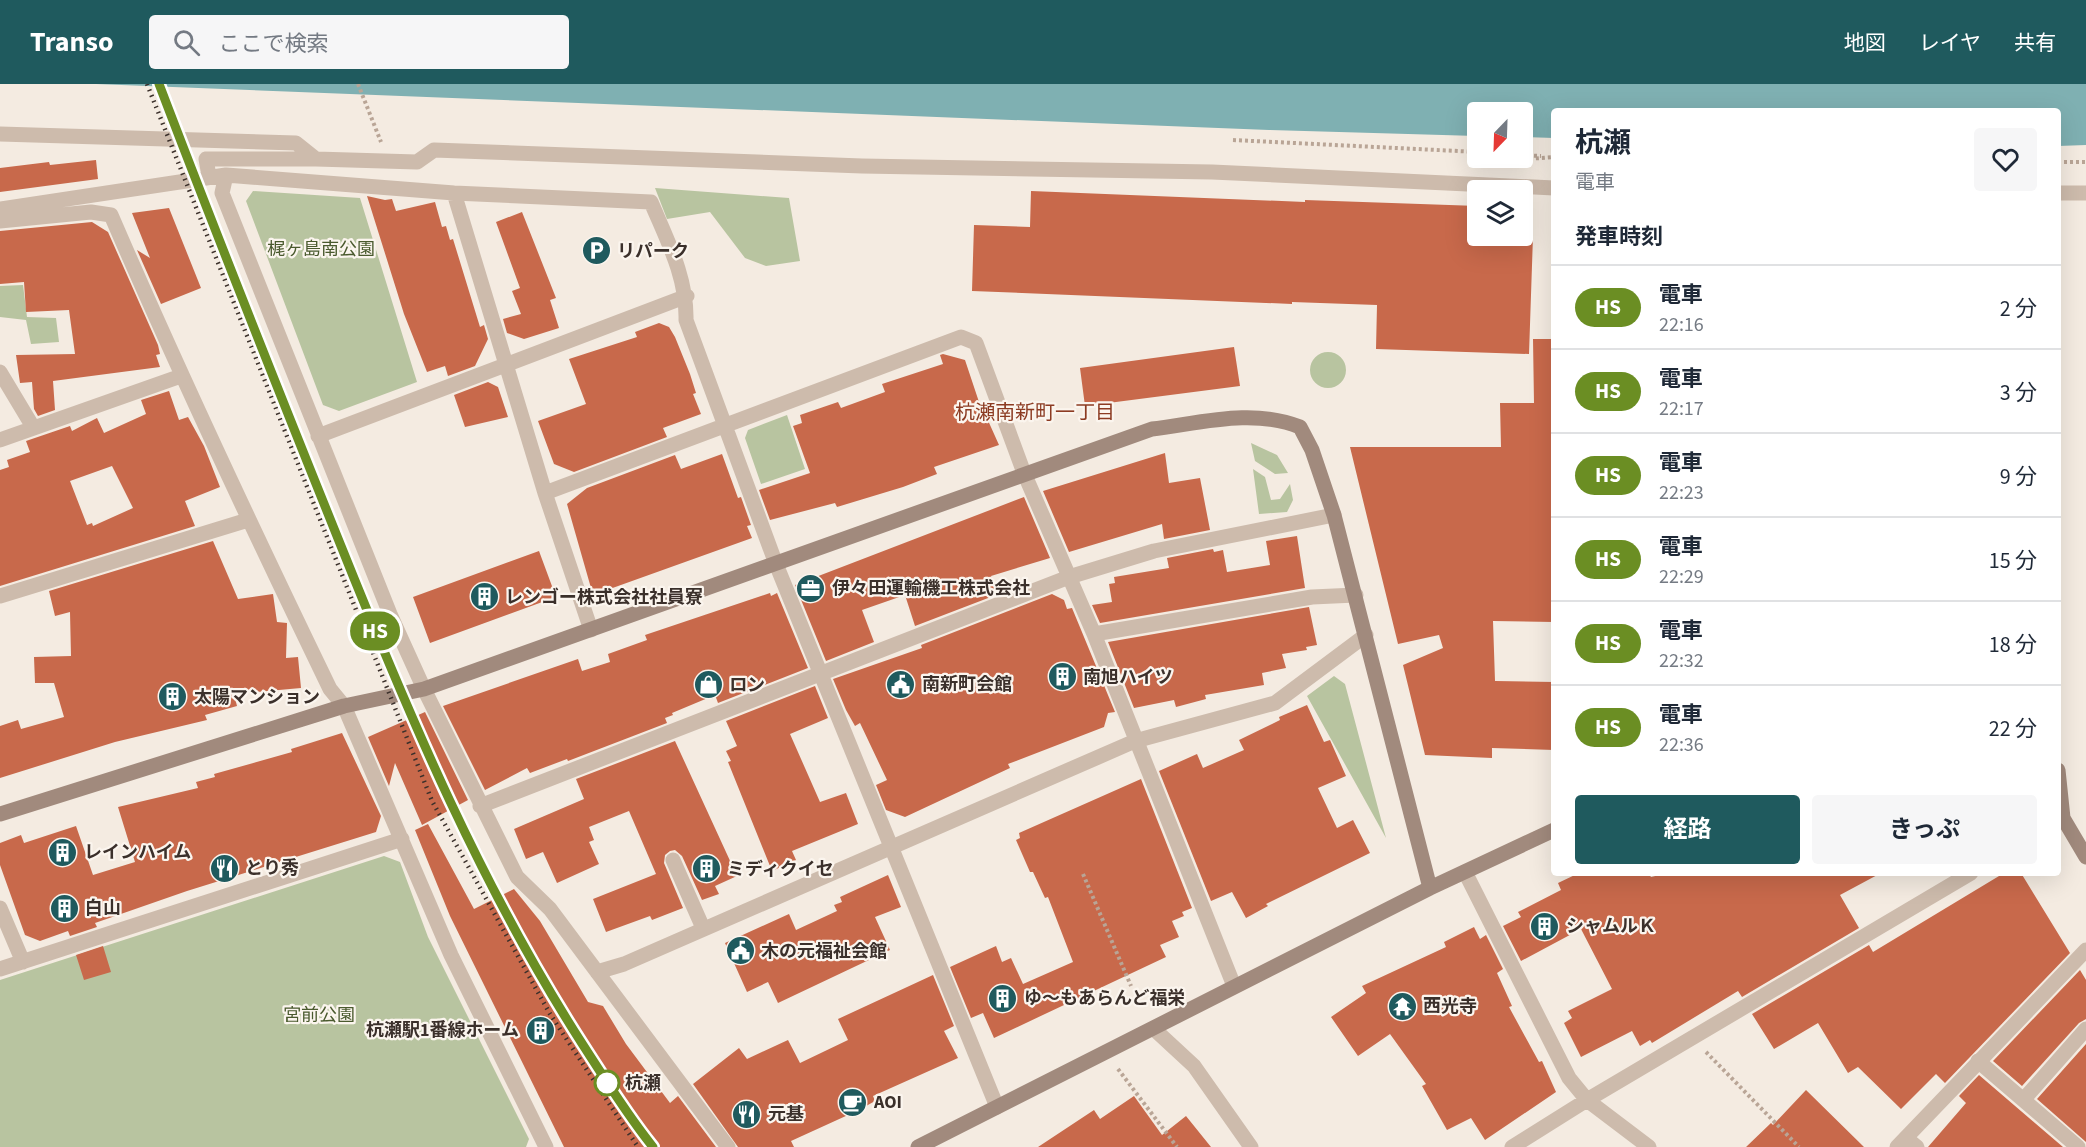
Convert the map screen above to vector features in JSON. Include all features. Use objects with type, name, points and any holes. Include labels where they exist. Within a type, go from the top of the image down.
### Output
[{"type":"street","points":[[0,134],[296,143],[316,159]]},
{"type":"street","points":[[209,176],[206,159],[417,162],[434,150],[861,166],[1212,172],[1551,188]]},
{"type":"street","points":[[0,208],[125,191],[209,176],[454,193],[651,202],[671,245],[687,296],[686,320],[727,425],[776,564],[997,1107]]},
{"type":"street","points":[[226,176],[222,193],[318,436],[390,614],[480,806],[517,877],[550,909],[622,1010],[728,1147]]},
{"type":"street","points":[[454,193],[545,493],[591,630]]},
{"type":"street","points":[[2061,193],[2086,193]]},
{"type":"street","points":[[0,221],[91,212],[111,215],[181,376],[248,520],[330,688],[344,706],[451,955],[546,1147]]},
{"type":"street","points":[[318,436],[687,296]]},
{"type":"street","points":[[545,493],[961,337],[969,338],[981,352],[1024,472],[1094,634],[1234,986]]},
{"type":"street","points":[[0,372],[33,427]]},
{"type":"street","points":[[0,440],[181,376]]},
{"type":"street","points":[[0,814],[344,706],[424,689],[776,564],[1024,472],[1152,429],[1253,417],[1280,419],[1300,427],[1312,450],[1334,515],[1356,595],[1430,888]]},
{"type":"street","points":[[480,806],[819,672],[1069,577],[1154,551],[1334,515]]},
{"type":"street","points":[[0,596],[248,520]]},
{"type":"street","points":[[1094,634],[1312,597],[1356,595]]},
{"type":"street","points":[[597,972],[624,964],[1135,741],[1275,703],[1366,635]]},
{"type":"street","points":[[2061,820],[2086,857]]},
{"type":"street","points":[[918,1147],[1430,888],[1551,831]]},
{"type":"street","points":[[0,969],[402,838]]},
{"type":"street","points":[[673,860],[704,928]]},
{"type":"street","points":[[1466,872],[1569,1078],[1587,1100],[1649,1147]]},
{"type":"street","points":[[1512,1147],[1587,1100],[1966,876]]},
{"type":"street","points":[[0,908],[23,962]]},
{"type":"street","points":[[1907,1144],[1978,1061],[2086,950]]},
{"type":"street","points":[[1154,1029],[1194,1066],[1251,1147]]},
{"type":"street","points":[[2024,1099],[2086,1029]]},
{"type":"street","points":[[1978,1061],[2078,1147]]},
{"type":"path","points":[[358,84],[382,145]]},
{"type":"path","points":[[1233,140],[1467,151]]},
{"type":"path","points":[[1533,156],[1551,157]]},
{"type":"path","points":[[1533,158],[1551,157]]},
{"type":"path","points":[[2061,162],[2086,162]]},
{"type":"path","points":[[1083,874],[1131,986]]},
{"type":"path","points":[[1693,1039],[1799,1147]]},
{"type":"path","points":[[1105,1053],[1177,1147]]},
{"type":"green space","points":[[655,188],[789,198],[800,261],[766,266],[745,258],[710,212],[667,219]]},
{"type":"green space","name":"梶ヶ島南公園","points":[[253,191],[360,198],[417,382],[339,411],[323,405],[246,201]]},
{"type":"green space","points":[[23,285],[27,317],[56,318],[59,342],[31,344],[26,320],[0,317],[0,286]]},
{"type":"green space","points":[[1328,352],[1341,357],[1346,370],[1341,383],[1328,388],[1315,383],[1310,370],[1315,357]]},
{"type":"green space","points":[[787,415],[805,469],[761,484],[745,438],[748,430]]},
{"type":"green space","points":[[1251,443],[1277,455],[1288,473],[1275,474],[1255,461]]},
{"type":"green space","points":[[1253,469],[1265,477],[1271,500],[1280,499],[1290,484],[1293,500],[1287,512],[1259,514]]},
{"type":"green space","points":[[1334,676],[1345,684],[1386,838],[1307,696]]},
{"type":"green space","name":"宮前公園","points":[[384,856],[400,862],[428,937],[529,1139],[526,1147],[0,1147],[0,980]]},
{"type":"water","points":[[96,84],[2086,84],[2086,145],[2061,146],[2061,108],[1551,108],[1551,138],[1533,137],[1533,102],[1467,102],[1467,136]]},
{"type":"building","points":[[96,160],[98,179],[0,192],[0,168],[49,162],[50,165]]},
{"type":"building","points":[[1031,191],[1305,202],[1305,200],[1467,206],[1467,246],[1533,246],[1529,354],[1376,349],[1377,305],[1292,302],[1292,304],[972,291],[974,225],[1030,227]]},
{"type":"building","points":[[367,196],[385,200],[392,199],[396,211],[435,202],[442,227],[446,226],[450,240],[453,239],[480,327],[484,325],[488,339],[475,366],[448,376],[445,366],[427,372],[404,314]]},
{"type":"building","points":[[169,208],[201,288],[161,304],[137,250],[150,258],[132,213]]},
{"type":"building","points":[[522,212],[556,298],[550,300],[559,328],[524,339],[507,333],[503,319],[521,314],[512,291],[520,288],[496,222]]},
{"type":"building","points":[[92,222],[108,232],[158,345],[160,354],[156,355],[160,367],[53,381],[55,410],[38,416],[34,409],[32,382],[20,383],[16,355],[75,354],[69,310],[26,312],[24,282],[0,284],[0,231]]},
{"type":"building","points":[[659,323],[669,327],[675,337],[690,374],[696,393],[693,394],[701,414],[663,428],[667,437],[574,472],[554,464],[538,421],[586,404],[569,359],[637,337],[635,332]]},
{"type":"building","points":[[1533,339],[1551,339],[1551,622],[1493,621],[1495,681],[1551,682],[1551,750],[1492,748],[1492,758],[1425,755],[1403,665],[1443,648],[1439,635],[1398,644],[1350,447],[1501,447],[1500,403],[1534,403]]},
{"type":"building","points":[[1234,347],[1240,386],[1085,406],[1080,368]]},
{"type":"building","points":[[940,355],[965,360],[984,417],[986,416],[999,445],[934,467],[937,474],[903,487],[837,507],[835,503],[770,520],[759,490],[810,473],[793,426],[802,423],[800,415],[838,402],[841,408],[885,392],[882,384],[943,364]]},
{"type":"building","points":[[488,382],[498,387],[508,417],[465,427],[454,395]]},
{"type":"building","points":[[169,391],[179,420],[188,417],[204,446],[220,487],[185,501],[195,526],[0,586],[0,470],[9,467],[7,460],[30,452],[26,441],[70,426],[72,431],[97,418],[104,433],[146,414],[141,400]],"holes":[[[112,466],[133,508],[93,526],[92,523],[87,525],[70,481]]]},
{"type":"building","points":[[1165,453],[1169,483],[1200,478],[1210,530],[1164,539],[1162,524],[1069,552],[1043,491]]},
{"type":"building","points":[[722,454],[738,498],[741,497],[751,525],[747,526],[752,538],[593,595],[567,504],[587,488],[675,455],[681,469]]},
{"type":"building","points":[[1024,497],[1050,558],[991,576],[996,595],[915,626],[905,595],[862,610],[874,642],[826,661],[795,585]]},
{"type":"building","points":[[1297,536],[1305,588],[1100,623],[1092,605],[1112,602],[1109,584],[1115,583],[1114,577],[1169,568],[1167,558],[1213,549],[1214,552],[1223,550],[1227,572],[1270,565],[1266,541]]},
{"type":"building","points":[[213,541],[238,599],[273,594],[277,622],[287,623],[286,658],[298,657],[301,688],[234,694],[237,706],[205,715],[207,720],[115,742],[0,778],[0,726],[18,720],[21,729],[64,717],[54,683],[35,683],[34,657],[71,656],[70,612],[55,616],[49,591]]},
{"type":"building","name":"レンゴー株式会社社員寮","points":[[539,551],[556,597],[430,643],[413,597]]},
{"type":"building","points":[[770,593],[771,596],[777,593],[808,668],[718,703],[715,695],[672,713],[673,715],[665,718],[667,723],[568,761],[567,759],[530,773],[527,768],[485,790],[443,706],[578,659],[582,671],[610,662],[608,654],[647,640],[645,635]]},
{"type":"building","points":[[1052,594],[1064,600],[1067,609],[1072,608],[1115,712],[1108,713],[1104,727],[1008,764],[1010,768],[905,817],[886,810],[876,785],[887,780],[860,723],[855,726],[846,710],[833,679],[922,648],[921,645]]},
{"type":"building","points":[[1309,607],[1317,645],[1306,647],[1307,650],[1282,654],[1286,668],[1262,673],[1264,685],[1205,695],[1206,699],[1176,707],[1174,700],[1134,708],[1108,642]]},
{"type":"building","points":[[815,686],[828,718],[790,734],[820,802],[846,793],[858,824],[792,851],[796,860],[772,871],[728,762],[731,761],[726,751],[737,746],[726,721]]},
{"type":"building","points":[[1307,705],[1324,742],[1330,740],[1346,776],[1318,788],[1337,828],[1353,820],[1370,853],[1266,904],[1268,906],[1246,918],[1232,892],[1211,901],[1159,771],[1197,754],[1203,768],[1244,750],[1239,740],[1280,720],[1279,717]]},
{"type":"building","points":[[425,712],[468,800],[422,825],[395,763],[389,786],[368,737]]},
{"type":"building","points":[[342,733],[381,816],[376,832],[187,891],[95,923],[97,927],[70,936],[68,931],[40,941],[25,935],[0,865],[0,843],[21,835],[24,843],[76,826],[93,875],[135,862],[118,807],[198,788],[196,782],[215,777],[214,774],[292,752],[291,749]]},
{"type":"building","points":[[675,741],[737,876],[715,886],[719,894],[702,900],[682,856],[675,850],[670,851],[665,855],[664,863],[683,908],[652,920],[650,916],[606,932],[593,899],[656,874],[629,811],[589,827],[594,840],[589,842],[599,864],[557,883],[543,852],[526,859],[514,829],[584,799],[576,779]]},
{"type":"building","points":[[1141,779],[1192,908],[1182,912],[1184,916],[1172,921],[1179,937],[1160,945],[1166,957],[994,1038],[983,1013],[971,1018],[950,967],[996,946],[1002,962],[1011,958],[1023,984],[1073,962],[1048,897],[1045,898],[1033,872],[1030,872],[1016,840],[1020,838],[1019,833]]},
{"type":"building","points":[[428,824],[474,909],[514,889],[540,921],[588,1002],[603,1006],[626,1044],[670,1103],[678,1096],[716,1147],[564,1147],[450,916],[415,830]]},
{"type":"building","points":[[888,875],[901,907],[875,917],[890,950],[778,1003],[768,982],[747,992],[725,943],[789,914],[796,930],[837,911],[834,905],[842,902],[840,897]]},
{"type":"building","points":[[1573,876],[1875,876],[1840,895],[1859,928],[1742,997],[1738,991],[1652,1043],[1650,1040],[1640,1046],[1632,1031],[1581,1057],[1564,1023],[1572,1018],[1568,1011],[1612,989],[1581,929],[1521,961],[1503,926],[1521,917],[1518,912],[1561,890],[1558,883]]},
{"type":"building","points":[[1999,876],[2023,876],[2070,953],[1945,1083],[1936,1074],[1901,1109],[1858,1067],[1848,1073],[1818,1023],[1774,1049],[1752,1014],[1869,945],[1873,952]]},
{"type":"building","points":[[1474,927],[1480,939],[1486,935],[1503,969],[1497,973],[1512,1006],[1509,1007],[1539,1062],[1542,1061],[1556,1092],[1485,1140],[1471,1118],[1447,1130],[1422,1086],[1426,1084],[1390,1034],[1358,1056],[1331,1017],[1366,993],[1362,986],[1446,947],[1444,942]]},
{"type":"building","points":[[103,946],[111,972],[84,980],[76,955]]},
{"type":"building","points":[[2080,970],[2086,980],[2086,1019],[2079,1023],[2022,1086],[1993,1061]]},
{"type":"building","points":[[933,975],[954,1026],[944,1031],[958,1058],[873,1096],[875,1101],[859,1110],[791,1141],[794,1147],[738,1147],[693,1084],[739,1048],[747,1059],[788,1040],[800,1063],[848,1040],[838,1019]]},
{"type":"building","points":[[2086,1044],[2086,1142],[2037,1099]]},
{"type":"building","points":[[1979,1075],[2063,1147],[1928,1147],[1966,1103],[1959,1096]]},
{"type":"building","points":[[1806,1090],[1864,1147],[1746,1147],[1771,1123],[1773,1125]]},
{"type":"building","points":[[1134,1096],[1162,1135],[1186,1116],[1211,1147],[1038,1147],[1094,1110],[1100,1119]]},
{"type":"railway","points":[[147,84],[432,801],[550,1014],[638,1147]]},
{"type":"railway","points":[[159,84],[410,717],[490,884],[549,993],[581,1046],[653,1147]]},
{"type":"train","name":"HS","points":[[159,84],[410,717],[503,912],[559,1008],[653,1147]]},
{"type":"place","name":"リパーク","points":[[596,251]]},
{"type":"place","name":"伊々田運輸機工株式会社","points":[[811,588]]},
{"type":"place","name":"レンゴー株式会社社員寮","points":[[484,597]]},
{"type":"place","name":"南旭ハイツ","points":[[1062,677]]},
{"type":"place","name":"南新町会館","points":[[901,684]]},
{"type":"place","name":"ロン","points":[[708,685]]},
{"type":"place","name":"太陽マンション","points":[[173,697]]},
{"type":"place","name":"レインハイム","points":[[63,852]]},
{"type":"place","name":"とり秀","points":[[224,868]]},
{"type":"place","name":"ミディクイセ","points":[[706,869]]},
{"type":"place","name":"白山","points":[[64,908]]},
{"type":"place","name":"シャムルＫ","points":[[1545,926]]},
{"type":"place","name":"木の元福祉会館","points":[[740,951]]},
{"type":"place","name":"ゆ～もあらんど福栄","points":[[1003,998]]},
{"type":"place","name":"西光寺","points":[[1402,1006]]},
{"type":"place","name":"杭瀬駅1番線ホーム","points":[[540,1030]]},
{"type":"place","name":"杭瀬","points":[[607,1083]]},
{"type":"place","name":"AOI","points":[[853,1102]]},
{"type":"place","name":"元基","points":[[747,1114]]},
{"type":"district","name":"杭瀬南新町一丁目","points":[[1035,412]]}]
